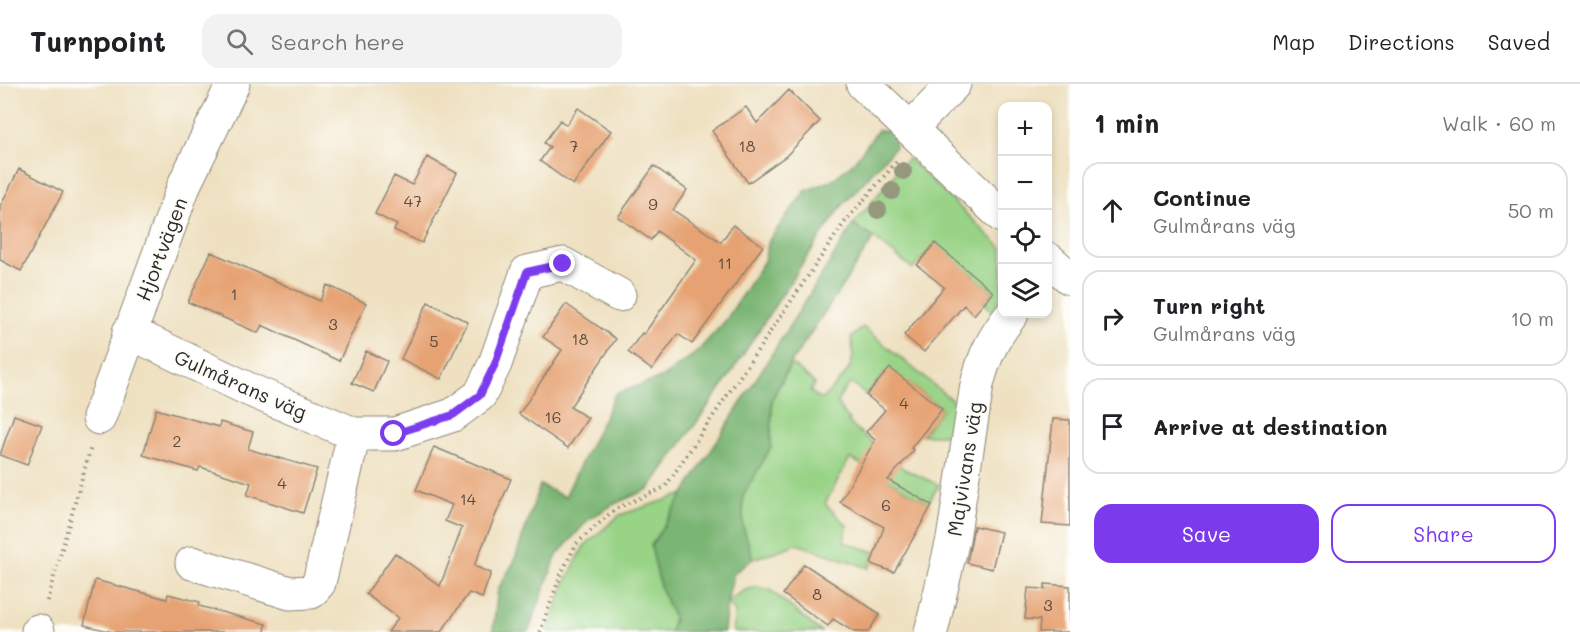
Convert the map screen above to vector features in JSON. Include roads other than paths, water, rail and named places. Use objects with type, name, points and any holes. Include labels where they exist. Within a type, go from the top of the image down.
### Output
[{"type":"street","name":"Hjortvägen","points":[[99,418],[185,183],[233,84]]},
{"type":"street","points":[[863,84],[998,212]]},
{"type":"street","points":[[914,133],[954,84]]},
{"type":"street","name":"Gulmårans väg","points":[[129,332],[250,390],[354,434],[394,434],[453,415],[480,395],[495,364],[527,272],[563,264],[619,295]]},
{"type":"street","name":"Majvivans väg","points":[[931,632],[953,539],[981,369],[995,335],[1009,318]]},
{"type":"street","points":[[192,563],[290,593],[311,592],[319,583],[354,434]]}]
